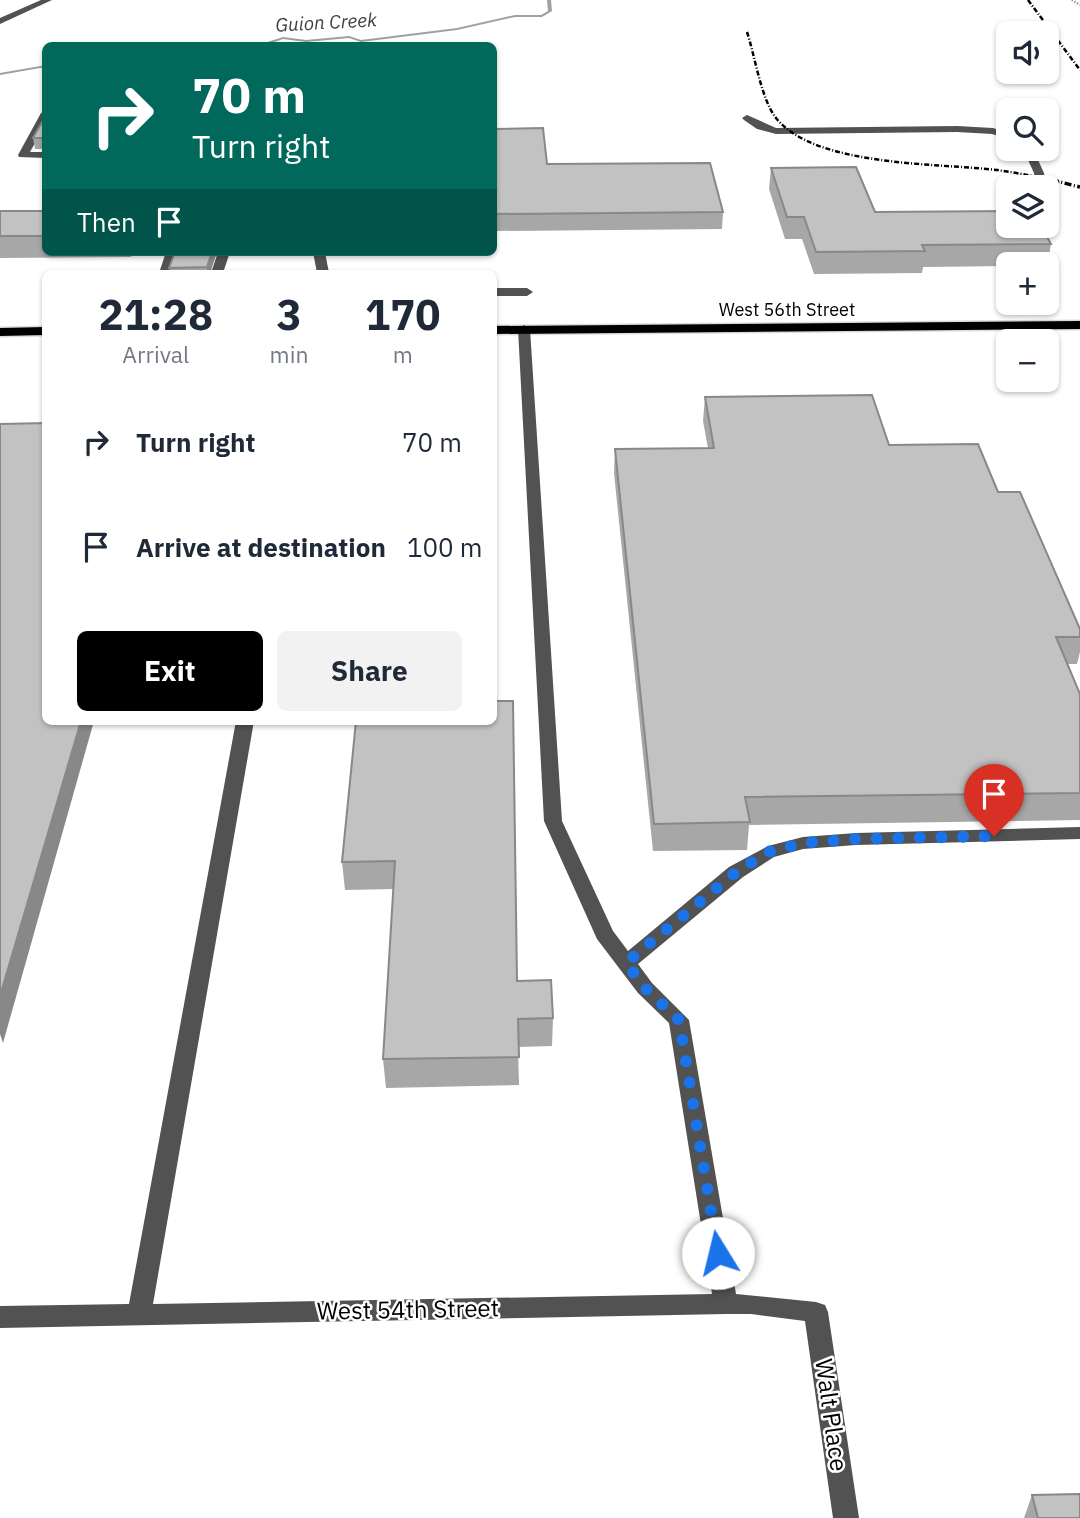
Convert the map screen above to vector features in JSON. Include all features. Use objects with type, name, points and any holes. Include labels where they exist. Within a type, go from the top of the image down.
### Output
[{"type":"main road","name":"West 56th Street","points":[[497,330],[1080,325]]},
{"type":"main road","points":[[0,332],[42,331]]},
{"type":"street","points":[[0,21],[48,0]]},
{"type":"street","points":[[747,118],[761,127],[776,131],[996,132]]},
{"type":"street","points":[[42,120],[23,155],[42,155]]},
{"type":"street","points":[[497,292],[527,292]]},
{"type":"street","points":[[524,329],[553,821],[604,934],[645,988],[679,1020],[726,1304]]},
{"type":"street","points":[[139,1314],[244,725]]},
{"type":"street","points":[[626,963],[736,872],[768,852],[803,843],[856,839],[1080,833]]},
{"type":"street","name":"West 54th Street","points":[[0,1317],[726,1304],[751,1304],[816,1312]]},
{"type":"street","name":"Walt Place","points":[[816,1312],[846,1518]]},
{"type":"path","points":[[1072,0],[1080,5]]},
{"type":"building","points":[[42,122],[42,138],[33,138]]},
{"type":"building","points":[[543,128],[547,164],[710,163],[723,212],[497,214],[497,129]]},
{"type":"building","points":[[856,167],[875,212],[996,211],[996,238],[1048,238],[1051,244],[922,245],[925,251],[816,252],[804,217],[787,217],[771,168]]},
{"type":"building","points":[[0,211],[42,211],[42,236],[0,236]]},
{"type":"building","points":[[174,256],[211,256],[207,267],[169,268]]},
{"type":"building","points":[[872,395],[889,445],[978,444],[998,492],[1020,492],[1080,629],[1080,637],[1056,637],[1080,694],[1080,793],[745,797],[750,822],[654,824],[615,449],[714,448],[705,397]]},
{"type":"building","points":[[42,423],[42,725],[80,725],[0,996],[0,424]]},
{"type":"building","points":[[497,701],[513,701],[517,981],[551,980],[553,1018],[518,1019],[519,1057],[383,1059],[395,861],[342,862],[356,725],[497,725]]},
{"type":"building","points":[[1080,1494],[1080,1518],[1038,1518],[1032,1495]]},
{"type":"waterway","name":"Guion Creek","points":[[270,42],[283,38],[306,41],[349,37],[361,41],[457,29],[515,16],[542,16],[550,11],[549,0]]},
{"type":"waterway","name":"Guion Creek","points":[[0,74],[42,67]]},
{"type":"railway","points":[[1028,0],[1080,70]]},
{"type":"railway","points":[[747,32],[762,89],[776,118],[794,134],[819,146],[879,160],[997,170],[1060,182]]},
{"type":"railway","points":[[1060,182],[1080,187]]},
{"type":"route","points":[[718,1253],[679,1020],[645,988],[626,963],[736,872],[768,852],[803,843],[856,839],[994,836]]}]
